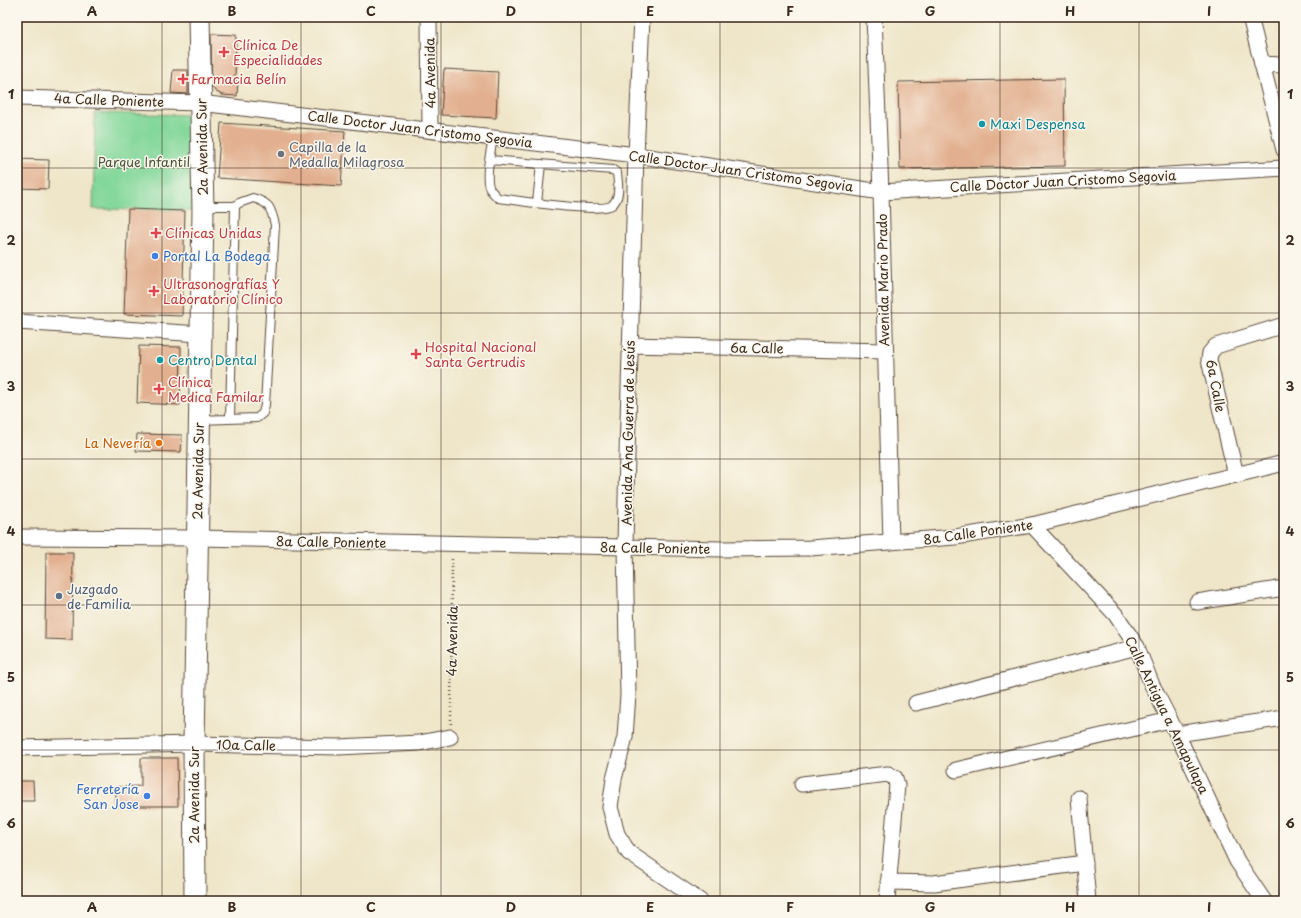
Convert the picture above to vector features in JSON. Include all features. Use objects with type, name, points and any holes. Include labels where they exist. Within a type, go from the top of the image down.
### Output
[{"type":"main road","name":"2a Avenida Sur","points":[[195,901],[194,744],[203,206],[199,17]]},
{"type":"street","name":"4a Avenida","points":[[429,17],[430,130]]},
{"type":"street","name":"Avenida Ana Guerra de Jesús","points":[[642,17],[636,155],[625,546],[628,695],[625,737],[614,779],[610,806],[616,834],[629,853],[700,901]]},
{"type":"street","name":"Avenida Mario Prado","points":[[874,17],[881,192],[891,542]]},
{"type":"street","points":[[1250,17],[1284,150]]},
{"type":"street","points":[[1262,64],[1284,65]]},
{"type":"street","name":"4a Calle Poniente","points":[[17,98],[200,103]]},
{"type":"street","name":"Calle Doctor Juan Cristomo Segovia","points":[[200,103],[636,155],[881,192],[1284,168]]},
{"type":"street","points":[[17,322],[200,334]]},
{"type":"street","name":"6a Calle","points":[[1236,475],[1209,360],[1210,353],[1216,346],[1284,325]]},
{"type":"street","name":"6a Calle","points":[[630,345],[885,351]]},
{"type":"street","name":"8a Calle Poniente","points":[[17,537],[197,538],[452,545],[625,546],[722,549],[810,548],[955,538],[1032,525],[1284,463]]},
{"type":"street","name":"Calle Antigua a Amapulapa","points":[[1032,525],[1116,616],[1137,647],[1152,685],[1177,734],[1237,861],[1259,898]]},
{"type":"street","points":[[1197,602],[1284,588]]},
{"type":"street","points":[[916,703],[1137,647]]},
{"type":"street","points":[[1177,734],[1284,718]]},
{"type":"street","points":[[956,770],[1170,720]]},
{"type":"street","name":"10a Calle","points":[[17,748],[194,744],[339,747],[419,743],[450,737]]},
{"type":"street","points":[[802,784],[888,774],[895,778],[897,785],[887,901]]},
{"type":"street","points":[[1079,798],[1088,901]]},
{"type":"street","points":[[888,882],[934,883],[1085,863]]},
{"type":"lane","points":[[490,160],[613,170],[617,174],[618,195],[615,202],[610,207],[602,208],[585,208],[498,198],[489,187],[488,181],[492,138]]},
{"type":"lane","points":[[537,203],[541,164]]},
{"type":"lane","points":[[199,420],[257,418],[263,413],[275,225],[272,210],[264,201],[253,198],[235,206],[203,206]]},
{"type":"lane","points":[[230,419],[235,206]]},
{"type":"path","name":"4a Avenida","points":[[450,737],[452,545]]},
{"type":"green space","name":"Parque Infantil","points":[[95,113],[195,115],[193,211],[93,209]]},
{"type":"building","points":[[211,34],[236,35],[235,80],[238,80],[237,96],[222,95],[215,91],[212,86]]},
{"type":"building","points":[[444,69],[498,72],[496,118],[441,115]]},
{"type":"building","name":"Farmacia Belín","points":[[173,70],[188,70],[188,94],[171,93]]},
{"type":"building","name":"Maxi Despensa","points":[[1064,79],[1065,166],[900,169],[898,82]]},
{"type":"building","name":"Capilla de la Medalla Milagrosa","points":[[221,123],[345,131],[341,186],[217,178]]},
{"type":"building","points":[[17,159],[49,160],[48,189],[17,188]]},
{"type":"building","points":[[128,209],[185,211],[182,316],[124,314]]},
{"type":"building","points":[[139,346],[181,347],[180,405],[137,403]]},
{"type":"building","name":"La Nevería","points":[[137,434],[182,435],[181,452],[136,451]]},
{"type":"building","name":"Juzgado de Familia","points":[[46,552],[73,552],[72,640],[45,639]]},
{"type":"building","points":[[141,758],[177,758],[178,806],[116,806],[116,787],[141,786]]},
{"type":"building","points":[[17,781],[33,781],[34,801],[17,801]]},
{"type":"place","name":"Clínica De Especialidades","points":[[224,52]]},
{"type":"place","name":"Farmacia Belín","points":[[183,79]]},
{"type":"place","name":"Maxi Despensa","points":[[982,124]]},
{"type":"place","name":"Capilla de la Medalla Milagrosa","points":[[281,154]]},
{"type":"place","name":"Clínicas Unidas","points":[[156,233]]},
{"type":"place","name":"Portal La Bodega","points":[[155,256]]},
{"type":"place","name":"Ultrasonografías Y Laboratorio Clínico","points":[[154,291]]},
{"type":"place","name":"Hospital Nacional Santa Gertrudis","points":[[416,354]]},
{"type":"place","name":"Centro Dental","points":[[160,360]]},
{"type":"place","name":"Clínica Medica Familar","points":[[159,389]]},
{"type":"place","name":"La Nevería","points":[[159,443]]},
{"type":"place","name":"Juzgado de Familia","points":[[59,596]]},
{"type":"place","name":"Ferretería San Jose","points":[[147,796]]}]
